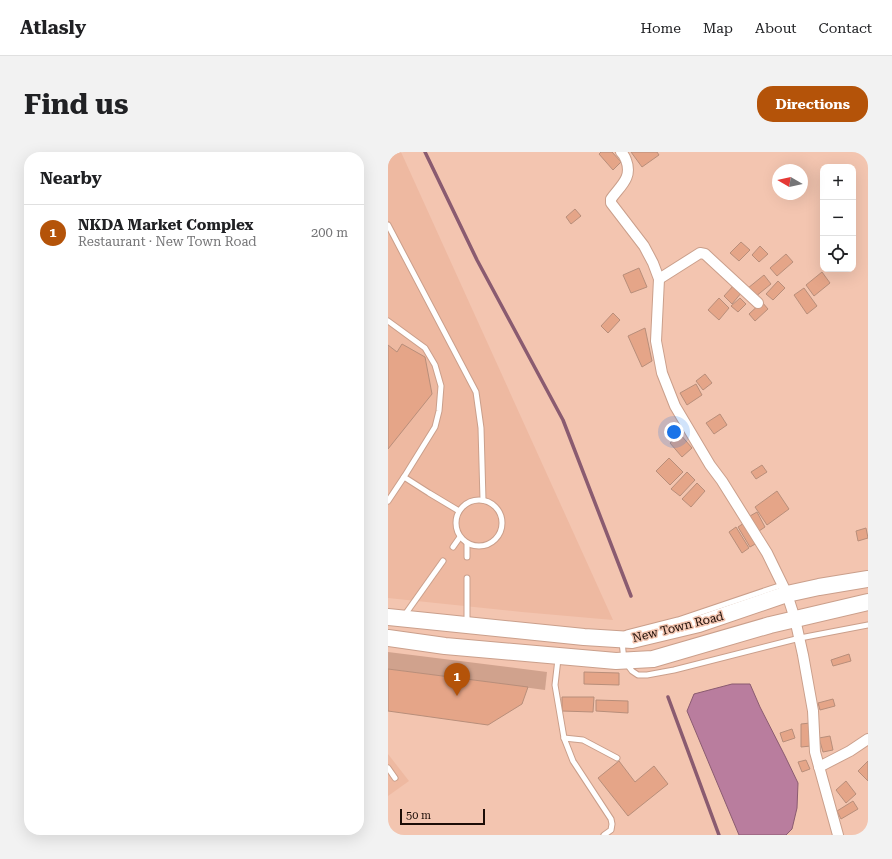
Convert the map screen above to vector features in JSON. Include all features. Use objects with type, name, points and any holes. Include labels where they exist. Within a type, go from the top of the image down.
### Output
[{"type":"main road","name":"New Town Road","points":[[395,618],[584,638],[632,640],[699,624],[784,590],[819,587],[868,579]]},
{"type":"main road","points":[[388,638],[445,646],[558,656],[616,660],[653,659],[770,625],[868,602]]},
{"type":"street","points":[[621,152],[629,167],[629,172],[626,180],[611,199],[611,203],[644,246],[659,279],[656,341],[662,373],[675,406],[710,465],[722,481],[767,553],[784,590],[795,619],[800,638],[813,711],[815,752],[838,835]]},
{"type":"street","points":[[659,279],[702,253],[705,254],[758,303]]},
{"type":"street","points":[[819,767],[850,751],[868,739]]},
{"type":"lane","points":[[388,224],[476,392],[481,428],[483,500]]},
{"type":"lane","points":[[388,321],[425,348],[435,365],[441,386],[439,411],[435,427],[388,501]]},
{"type":"lane","points":[[404,477],[459,511]]},
{"type":"lane","points":[[483,500],[491,503],[498,510],[502,518],[502,527],[499,535],[493,542],[485,546],[476,546],[467,543],[460,537],[457,529],[456,520],[459,511],[465,505],[474,501],[483,500]]},
{"type":"lane","points":[[453,547],[460,537]]},
{"type":"lane","points":[[467,543],[467,557]]},
{"type":"lane","points":[[395,618],[443,561]]},
{"type":"lane","points":[[466,625],[468,593],[467,578]]},
{"type":"lane","points":[[622,640],[624,660],[632,671],[638,675],[647,675],[674,670],[800,638],[868,625]]},
{"type":"lane","points":[[558,656],[555,685],[564,738],[573,761],[611,819],[611,830],[604,835]]},
{"type":"lane","points":[[564,738],[583,740],[617,758]]},
{"type":"lane","points":[[388,768],[395,778]]},
{"type":"shaded area","points":[[388,152],[401,152],[613,620],[388,598]]},
{"type":"shaded area","points":[[388,652],[547,672],[545,690],[388,669]]},
{"type":"shaded area","points":[[732,684],[750,684],[798,783],[797,808],[792,829],[786,835],[739,835],[687,711],[694,694]]},
{"type":"shaded area","points":[[388,754],[409,781],[388,796]]},
{"type":"building","points":[[601,152],[612,152],[621,162],[613,170],[599,154]]},
{"type":"building","points":[[631,152],[657,152],[659,155],[642,167]]},
{"type":"building","points":[[575,209],[581,216],[571,224],[566,217]]},
{"type":"building","points":[[741,242],[750,250],[739,261],[730,253]]},
{"type":"building","points":[[760,246],[768,254],[759,262],[752,255]]},
{"type":"building","points":[[786,254],[793,262],[777,276],[770,268]]},
{"type":"building","points":[[639,268],[647,287],[631,293],[623,275]]},
{"type":"building","points":[[822,272],[830,283],[814,296],[806,285]]},
{"type":"building","points":[[764,275],[771,284],[755,297],[748,288]]},
{"type":"building","points":[[778,281],[785,288],[773,300],[766,294]]},
{"type":"building","points":[[734,285],[742,292],[732,304],[724,296]]},
{"type":"building","points":[[804,288],[817,306],[807,314],[794,295]]},
{"type":"building","points":[[719,298],[729,308],[719,320],[708,310]]},
{"type":"building","points":[[740,298],[746,304],[738,312],[731,306]]},
{"type":"building","points":[[762,302],[768,309],[755,321],[749,314]]},
{"type":"building","points":[[613,313],[620,320],[608,333],[601,326]]},
{"type":"building","points":[[645,328],[652,361],[642,367],[628,336]]},
{"type":"building","points":[[402,344],[425,357],[432,394],[388,449],[388,345],[397,352]]},
{"type":"building","points":[[705,374],[712,383],[703,390],[696,381]]},
{"type":"building","points":[[696,384],[702,395],[687,405],[680,393]]},
{"type":"building","points":[[720,414],[727,425],[714,434],[706,423]]},
{"type":"building","points":[[680,434],[692,448],[682,457],[670,443]]},
{"type":"building","points":[[669,458],[683,472],[670,485],[656,471]]},
{"type":"building","points":[[762,465],[767,472],[756,479],[751,472]]},
{"type":"building","points":[[687,472],[695,480],[680,496],[671,489]]},
{"type":"building","points":[[697,483],[705,491],[691,507],[682,499]]},
{"type":"building","points":[[777,491],[789,509],[767,525],[755,507]]},
{"type":"building","points":[[757,512],[765,527],[759,531],[750,516]]},
{"type":"building","points":[[744,523],[757,543],[750,547],[738,527]]},
{"type":"building","points":[[736,527],[749,548],[742,553],[729,532]]},
{"type":"building","points":[[866,528],[868,538],[858,541],[856,531]]},
{"type":"building","points":[[849,654],[851,661],[833,666],[831,660]]},
{"type":"building","points":[[388,669],[528,687],[522,704],[488,725],[388,711]]},
{"type":"building","points":[[584,672],[619,673],[619,685],[584,684]]},
{"type":"building","points":[[562,697],[594,697],[593,712],[562,711]]},
{"type":"building","points":[[833,699],[835,706],[820,710],[818,703]]},
{"type":"building","points":[[596,700],[628,701],[628,713],[596,711]]},
{"type":"building","points":[[810,723],[811,746],[801,747],[801,724]]},
{"type":"building","points":[[792,729],[795,738],[783,742],[780,733]]},
{"type":"building","points":[[830,736],[833,750],[823,752],[819,738]]},
{"type":"building","points":[[806,760],[810,769],[802,772],[798,762]]},
{"type":"building","points":[[619,761],[635,782],[654,766],[668,784],[628,816],[598,778]]},
{"type":"building","points":[[868,761],[868,781],[858,771]]},
{"type":"building","points":[[846,781],[856,794],[846,803],[836,790]]},
{"type":"building","points":[[853,801],[858,809],[841,819],[837,811]]},
{"type":"waterway","points":[[425,152],[477,260],[563,420],[631,596]]},
{"type":"waterway","points":[[668,697],[719,835]]},
{"type":"place","name":"NKDA Market Complex","points":[[457,696]]}]
